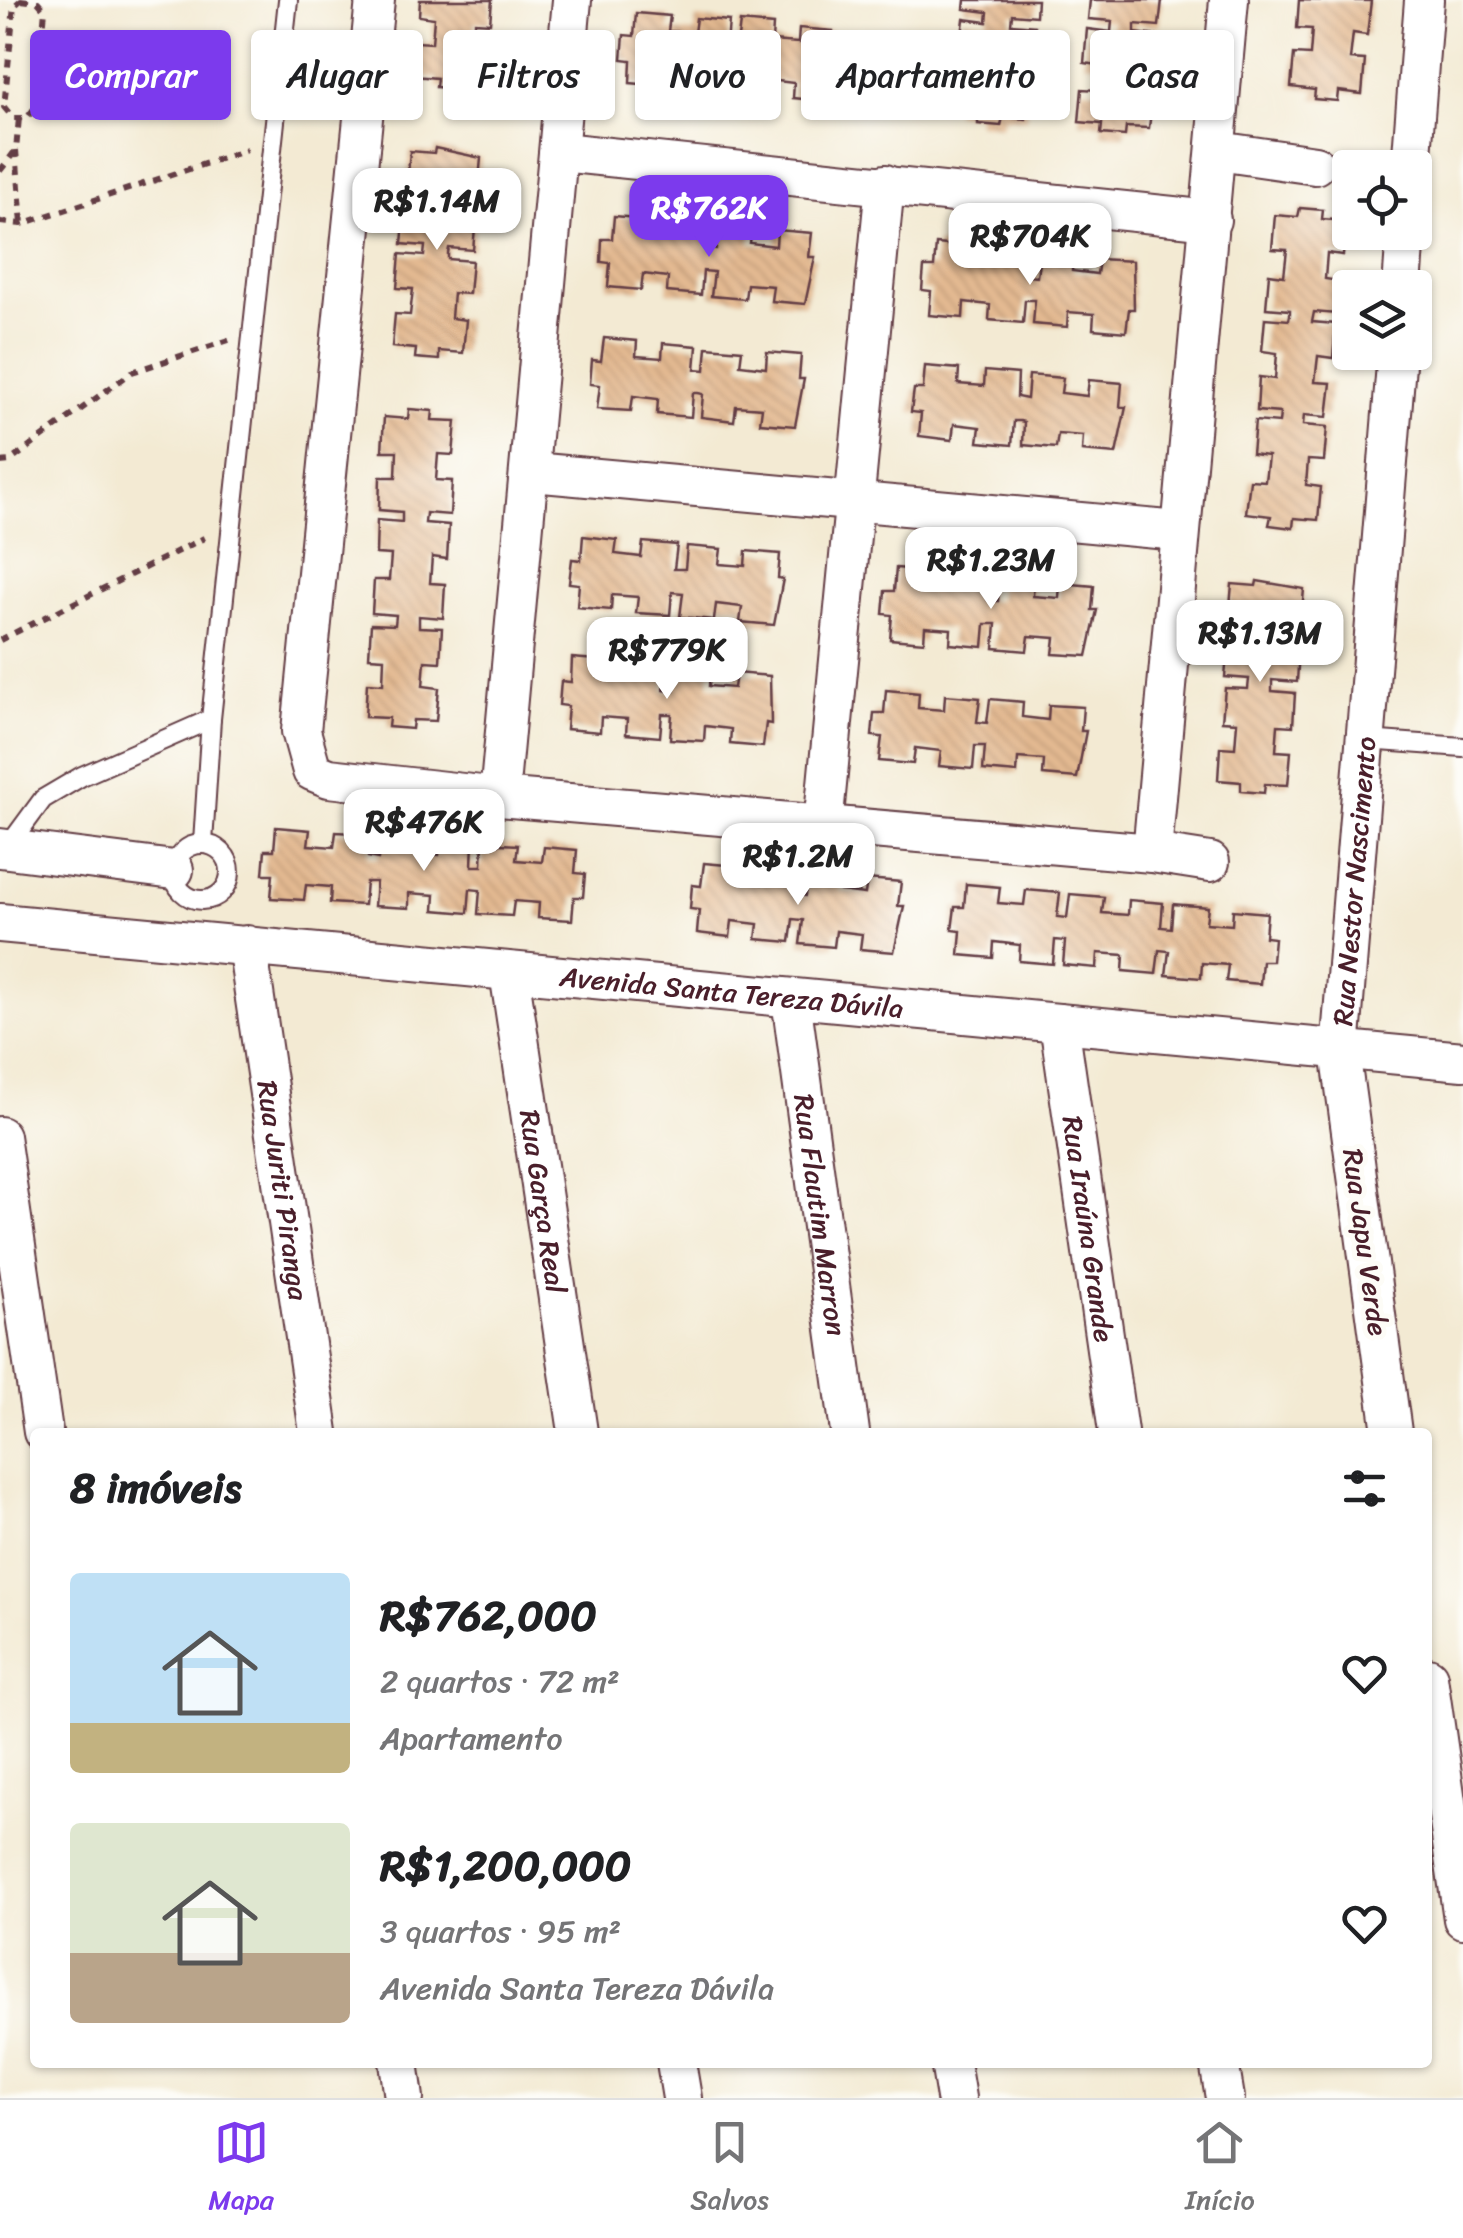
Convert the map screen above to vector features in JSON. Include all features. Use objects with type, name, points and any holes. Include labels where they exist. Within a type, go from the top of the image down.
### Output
[{"type":"street","points":[[375,0],[301,731],[304,755],[312,771],[328,778],[499,797],[1210,862]]},
{"type":"street","points":[[499,797],[532,472],[572,0]]},
{"type":"street","points":[[1152,854],[1230,0]]},
{"type":"street","points":[[1412,150],[1424,0]]},
{"type":"street","points":[[1218,151],[1315,165]]},
{"type":"street","points":[[561,152],[1211,220]]},
{"type":"street","points":[[824,826],[885,184]]},
{"type":"street","name":"Rua Nestor Nascimento","points":[[1340,1052],[1395,370]]},
{"type":"street","points":[[532,472],[1179,531]]},
{"type":"street","points":[[3,848],[174,870]]},
{"type":"street","name":"Avenida Santa Tereza Dávila","points":[[0,924],[1463,1061]]},
{"type":"street","name":"Rua Juriti Piranga","points":[[247,945],[319,1428]]},
{"type":"street","name":"Rua Garça Real","points":[[509,972],[577,1428]]},
{"type":"street","name":"Rua Flautim Marron","points":[[791,999],[849,1428]]},
{"type":"street","name":"Rua Iraúna Grande","points":[[1058,1023],[1117,1428]]},
{"type":"street","name":"Rua Japu Verde","points":[[1340,1052],[1391,1428]]},
{"type":"street","points":[[0,1136],[43,1428]]},
{"type":"street","points":[[1432,1699],[1463,1918]]},
{"type":"street","points":[[401,2068],[404,2098]]},
{"type":"street","points":[[677,2068],[682,2098]]},
{"type":"street","points":[[951,2068],[956,2098]]},
{"type":"street","points":[[1220,2068],[1225,2098]]},
{"type":"lane","points":[[203,844],[211,719],[288,0]]},
{"type":"lane","points":[[3,848],[43,800],[82,776],[211,719]]},
{"type":"lane","points":[[1366,740],[1463,747]]},
{"type":"lane","points":[[203,844],[226,856],[230,873],[224,889],[210,898],[192,898],[178,887],[174,870],[186,848],[203,844]]},
{"type":"path","points":[[21,0],[38,2],[45,10],[36,106],[28,118],[18,118],[6,113],[4,107],[14,6],[21,0]]},
{"type":"path","points":[[18,118],[16,150],[22,224]]},
{"type":"path","points":[[0,222],[22,224],[272,142]]},
{"type":"path","points":[[0,170],[16,150]]},
{"type":"path","points":[[0,462],[10,461],[132,372],[252,332]]},
{"type":"path","points":[[0,640],[231,524]]},
{"type":"building","points":[[420,0],[492,0],[490,23],[475,22],[474,30],[443,30],[443,88],[436,87],[437,78],[423,77],[423,42],[432,43],[434,18],[419,16]]},
{"type":"building","points":[[965,0],[1037,0],[1036,16],[1012,14],[1011,24],[1035,26],[1035,30],[963,30],[964,19],[987,22],[988,12],[964,9]]},
{"type":"building","points":[[1090,0],[1162,0],[1159,26],[1135,24],[1135,30],[1111,30],[1112,21],[1088,19]]},
{"type":"building","points":[[1299,0],[1371,1],[1367,35],[1353,33],[1350,59],[1365,60],[1362,94],[1338,91],[1337,101],[1314,99],[1315,90],[1291,87],[1294,54],[1310,55],[1312,29],[1297,28]]},
{"type":"building","points":[[636,13],[670,16],[668,30],[635,30],[635,83],[630,83],[631,60],[622,59],[624,35],[634,36]]},
{"type":"building","points":[[696,18],[729,21],[728,30],[694,30]]},
{"type":"building","points":[[740,22],[773,25],[773,30],[739,30]]},
{"type":"building","points":[[799,28],[822,30],[801,30],[801,99],[793,98],[794,83],[781,81],[781,42],[798,43]]},
{"type":"building","points":[[1087,29],[1095,30],[1090,30],[1090,64],[1084,63]]},
{"type":"building","points":[[1082,89],[1090,90],[1090,120],[1150,120],[1149,128],[1126,127],[1125,136],[1101,134],[1102,124],[1079,122]]},
{"type":"building","points":[[978,120],[1002,120],[1001,126],[978,124]]},
{"type":"building","points":[[435,148],[481,158],[478,191],[463,190],[460,215],[476,217],[473,250],[449,248],[448,253],[448,259],[472,261],[469,294],[453,293],[451,318],[466,320],[463,353],[439,351],[439,360],[415,358],[416,349],[392,347],[395,314],[410,315],[413,289],[397,288],[400,254],[424,256],[425,246],[402,244],[405,210],[420,212],[422,186],[407,185],[410,151],[434,153]]},
{"type":"building","points":[[1300,208],[1323,210],[1322,219],[1332,220],[1332,250],[1343,250],[1343,255],[1327,253],[1325,279],[1332,280],[1332,314],[1314,312],[1312,322],[1332,324],[1332,358],[1318,356],[1315,382],[1331,383],[1327,417],[1304,415],[1303,425],[1327,427],[1324,461],[1308,460],[1306,485],[1321,487],[1318,520],[1294,518],[1293,528],[1269,525],[1271,516],[1246,513],[1250,480],[1265,481],[1268,456],[1252,454],[1255,421],[1279,423],[1280,413],[1257,411],[1259,377],[1275,379],[1277,353],[1262,351],[1265,318],[1289,320],[1290,315],[1290,310],[1266,308],[1269,274],[1284,276],[1287,250],[1272,249],[1275,215],[1298,217]]},
{"type":"building","points":[[614,216],[648,219],[647,234],[673,236],[674,221],[707,224],[706,248],[716,249],[718,225],[752,228],[750,243],[776,246],[777,230],[812,233],[809,257],[815,257],[805,304],[771,301],[773,286],[747,284],[745,299],[711,296],[714,272],[703,271],[701,295],[667,292],[668,277],[643,274],[641,290],[608,287],[610,263],[601,262],[602,239],[612,239]]},
{"type":"building","points":[[936,244],[970,247],[968,262],[994,264],[995,249],[1029,252],[1027,276],[1037,277],[1040,253],[1073,256],[1072,271],[1097,274],[1099,259],[1133,261],[1134,309],[1129,309],[1126,332],[1093,329],[1094,314],[1068,312],[1067,327],[1033,324],[1035,300],[1025,300],[1023,323],[989,320],[990,305],[964,302],[963,318],[929,315],[931,291],[922,290],[924,267],[934,267]]},
{"type":"building","points":[[604,338],[637,341],[636,356],[662,358],[663,343],[697,346],[695,369],[705,370],[707,347],[742,350],[740,365],[766,368],[767,352],[801,355],[799,379],[804,379],[795,426],[760,423],[762,408],[736,406],[734,421],[701,417],[703,394],[698,393],[693,393],[691,417],[657,414],[658,399],[633,396],[631,411],[597,409],[600,385],[590,384],[592,360],[601,361]]},
{"type":"building","points":[[925,366],[959,369],[958,384],[984,386],[985,371],[1018,374],[1017,397],[1027,399],[1029,375],[1063,378],[1061,393],[1087,396],[1089,380],[1122,383],[1120,407],[1126,407],[1116,454],[1082,451],[1083,436],[1058,434],[1056,448],[1023,445],[1024,422],[1020,421],[1014,421],[1012,445],[978,442],[980,427],[954,424],[952,440],[919,436],[921,413],[911,412],[914,389],[923,389]]},
{"type":"building","points":[[409,409],[433,411],[432,420],[456,421],[453,455],[438,454],[436,480],[452,481],[450,515],[426,513],[425,523],[449,525],[447,559],[432,557],[430,583],[445,584],[443,618],[419,616],[419,627],[442,628],[440,662],[425,661],[423,686],[439,688],[436,721],[413,720],[412,729],[388,727],[389,718],[365,717],[367,683],[383,684],[384,658],[369,657],[371,624],[395,625],[396,615],[372,613],[374,580],[389,580],[391,555],[376,554],[377,520],[402,522],[402,512],[379,510],[380,477],[396,477],[397,451],[382,451],[384,417],[408,419]]},
{"type":"building","points":[[583,536],[617,540],[615,554],[641,557],[643,542],[677,545],[674,569],[685,569],[687,546],[721,549],[719,564],[745,566],[746,551],[780,554],[778,578],[783,579],[774,625],[740,622],[742,607],[716,604],[714,620],[680,617],[683,593],[672,592],[670,615],[636,613],[638,597],[612,595],[611,610],[577,607],[579,584],[569,583],[572,559],[581,560]]},
{"type":"building","points":[[896,568],[930,571],[929,586],[955,588],[956,573],[990,576],[988,600],[993,601],[998,601],[1000,577],[1034,580],[1033,596],[1059,598],[1060,583],[1094,586],[1092,610],[1097,610],[1087,656],[1053,654],[1055,638],[1029,636],[1027,651],[994,648],[996,624],[985,624],[983,647],[950,644],[951,629],[925,627],[924,642],[890,639],[892,615],[883,614],[885,591],[894,591]]},
{"type":"building","points":[[1257,581],[1304,589],[1301,623],[1285,622],[1284,648],[1299,649],[1297,682],[1272,680],[1272,691],[1295,693],[1293,726],[1278,725],[1276,751],[1291,752],[1288,785],[1265,784],[1264,793],[1241,791],[1241,782],[1218,780],[1220,747],[1235,748],[1237,722],[1222,721],[1225,688],[1248,689],[1249,679],[1225,677],[1228,644],[1243,645],[1245,619],[1229,618],[1232,584],[1256,586]]},
{"type":"building","points":[[572,658],[607,661],[605,676],[631,679],[632,663],[666,666],[664,690],[669,691],[674,691],[676,668],[710,671],[709,686],[734,688],[736,673],[770,676],[771,724],[766,723],[763,747],[730,744],[731,729],[705,726],[704,741],[670,739],[672,714],[662,714],[660,737],[626,734],[627,719],[601,717],[600,732],[566,729],[568,706],[559,705],[561,681],[571,682]]},
{"type":"building","points":[[886,690],[919,693],[918,708],[944,710],[945,695],[980,698],[977,722],[987,723],[990,699],[1023,702],[1022,717],[1048,720],[1049,705],[1083,707],[1081,731],[1086,731],[1077,778],[1043,775],[1044,760],[1018,758],[1017,773],[983,770],[985,746],[975,746],[973,769],[939,766],[941,751],[915,748],[913,764],[879,761],[882,737],[872,736],[874,713],[884,713]]},
{"type":"building","points":[[276,827],[310,830],[308,845],[334,847],[336,832],[370,834],[368,857],[378,859],[380,835],[414,838],[413,853],[439,855],[440,839],[473,842],[472,866],[482,866],[483,843],[518,845],[516,860],[542,862],[544,847],[577,850],[575,873],[585,874],[583,897],[574,897],[572,920],[538,918],[539,903],[514,901],[512,916],[478,914],[480,890],[470,889],[468,913],[434,910],[435,895],[409,893],[409,908],[374,906],[376,882],[366,882],[364,905],[330,903],[331,887],[306,885],[304,900],[271,898],[273,874],[263,874],[265,850],[274,850]]},
{"type":"building","points":[[704,863],[737,866],[736,881],[762,884],[763,869],[797,872],[795,895],[805,896],[808,873],[841,876],[840,891],[865,894],[867,879],[901,882],[898,906],[904,906],[894,952],[860,949],[862,934],[836,931],[834,947],[800,944],[803,920],[793,919],[790,942],[756,939],[758,924],[732,921],[730,937],[697,933],[699,910],[690,909],[692,885],[701,886]]},
{"type":"building","points":[[966,884],[1000,887],[998,903],[1024,905],[1026,890],[1060,893],[1057,917],[1067,918],[1070,894],[1104,897],[1102,913],[1128,915],[1129,900],[1163,903],[1161,927],[1171,928],[1173,904],[1208,907],[1206,923],[1232,925],[1233,910],[1267,913],[1265,937],[1274,938],[1272,961],[1262,961],[1260,984],[1226,981],[1228,965],[1202,963],[1201,978],[1166,975],[1169,951],[1159,950],[1156,974],[1123,971],[1124,955],[1098,953],[1097,968],[1063,965],[1065,941],[1055,940],[1053,964],[1019,961],[1020,945],[994,942],[993,958],[959,955],[961,931],[952,930],[955,907],[964,907]]}]
